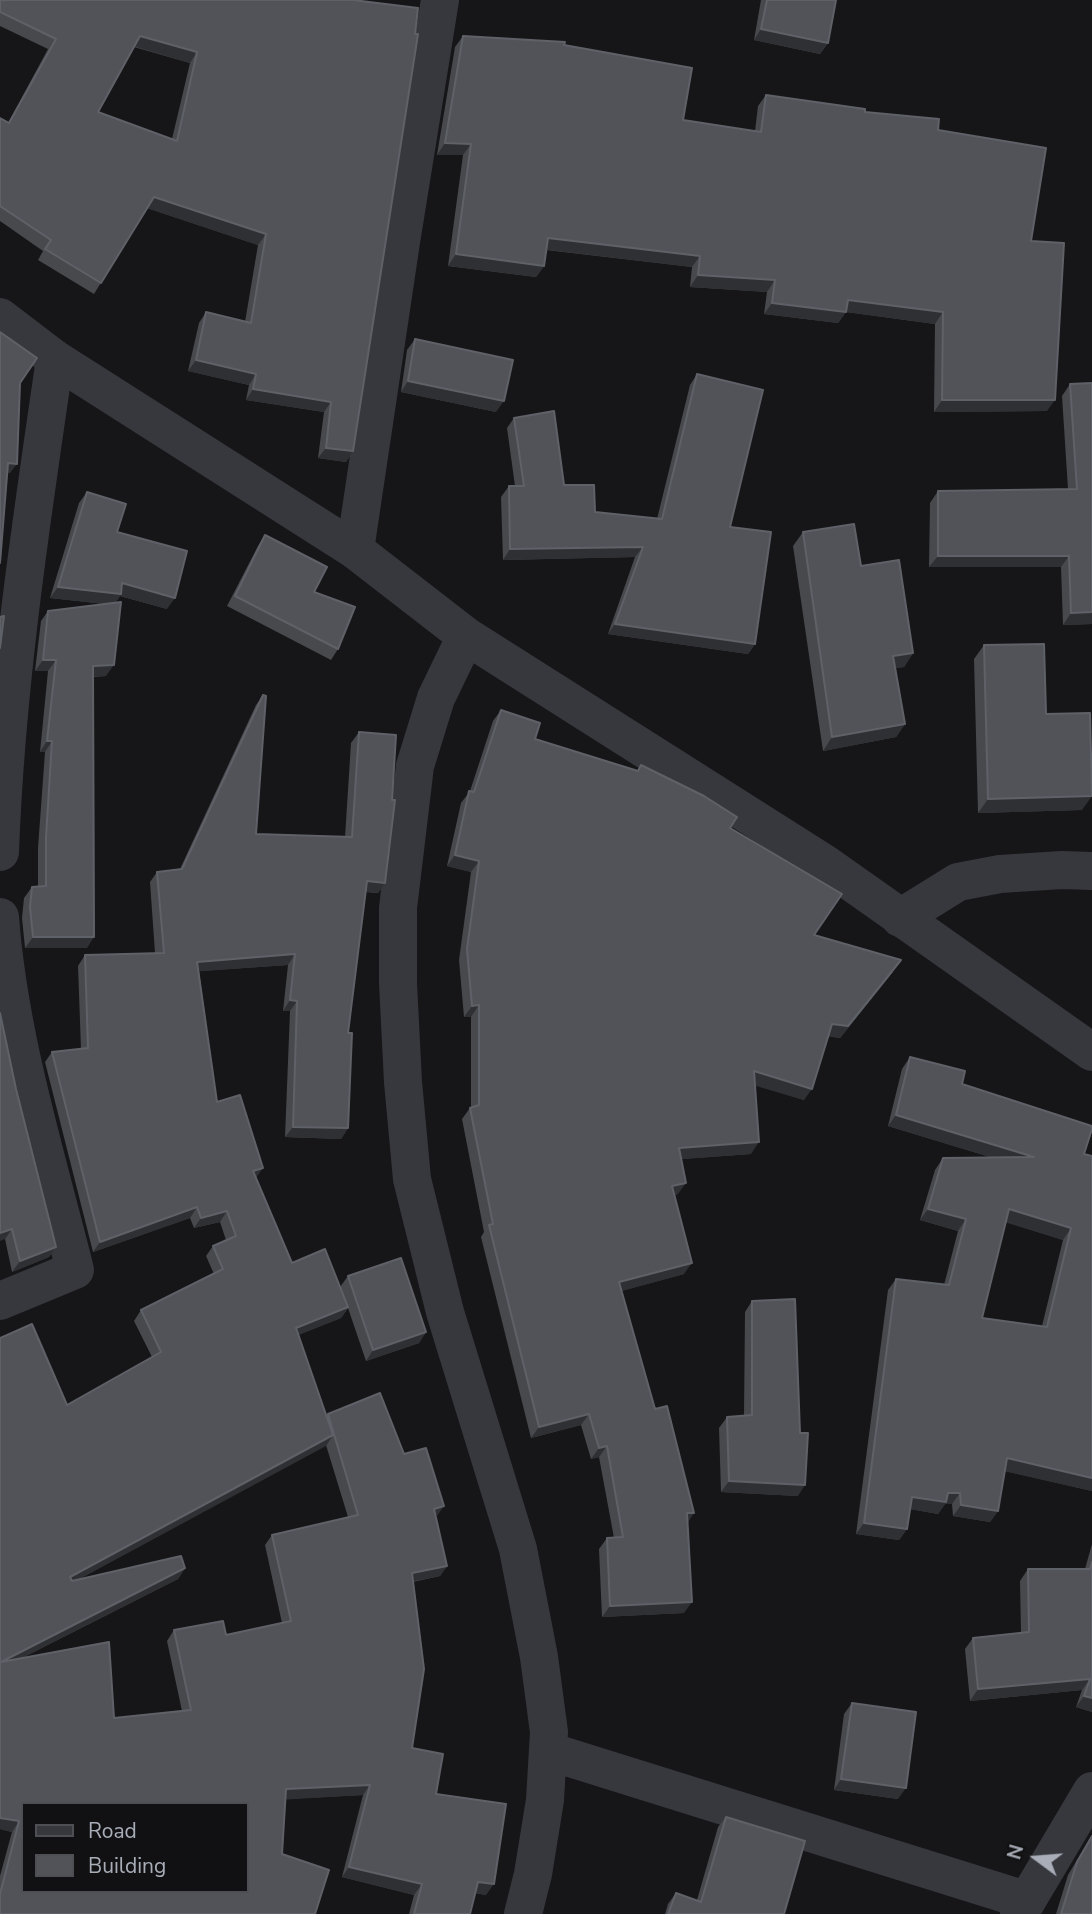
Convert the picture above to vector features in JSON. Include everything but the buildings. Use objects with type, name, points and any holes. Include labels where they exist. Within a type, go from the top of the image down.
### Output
[{"type":"street","points":[[355,550],[440,0]]},
{"type":"street","points":[[0,317],[55,359],[355,550],[466,636],[824,863],[1092,1052]]},
{"type":"street","points":[[0,852],[10,701],[24,566],[55,359]]},
{"type":"street","points":[[466,636],[436,698],[415,766],[398,908],[403,1082],[412,1179],[445,1312],[518,1549],[539,1657],[548,1732],[545,1800],[533,1874],[523,1914]]},
{"type":"street","points":[[900,918],[958,882],[1013,873],[1092,871]]},
{"type":"street","points":[[0,917],[3,956],[13,1015],[75,1270],[0,1301]]},
{"type":"street","points":[[548,1751],[1022,1907],[1092,1791]]}]
